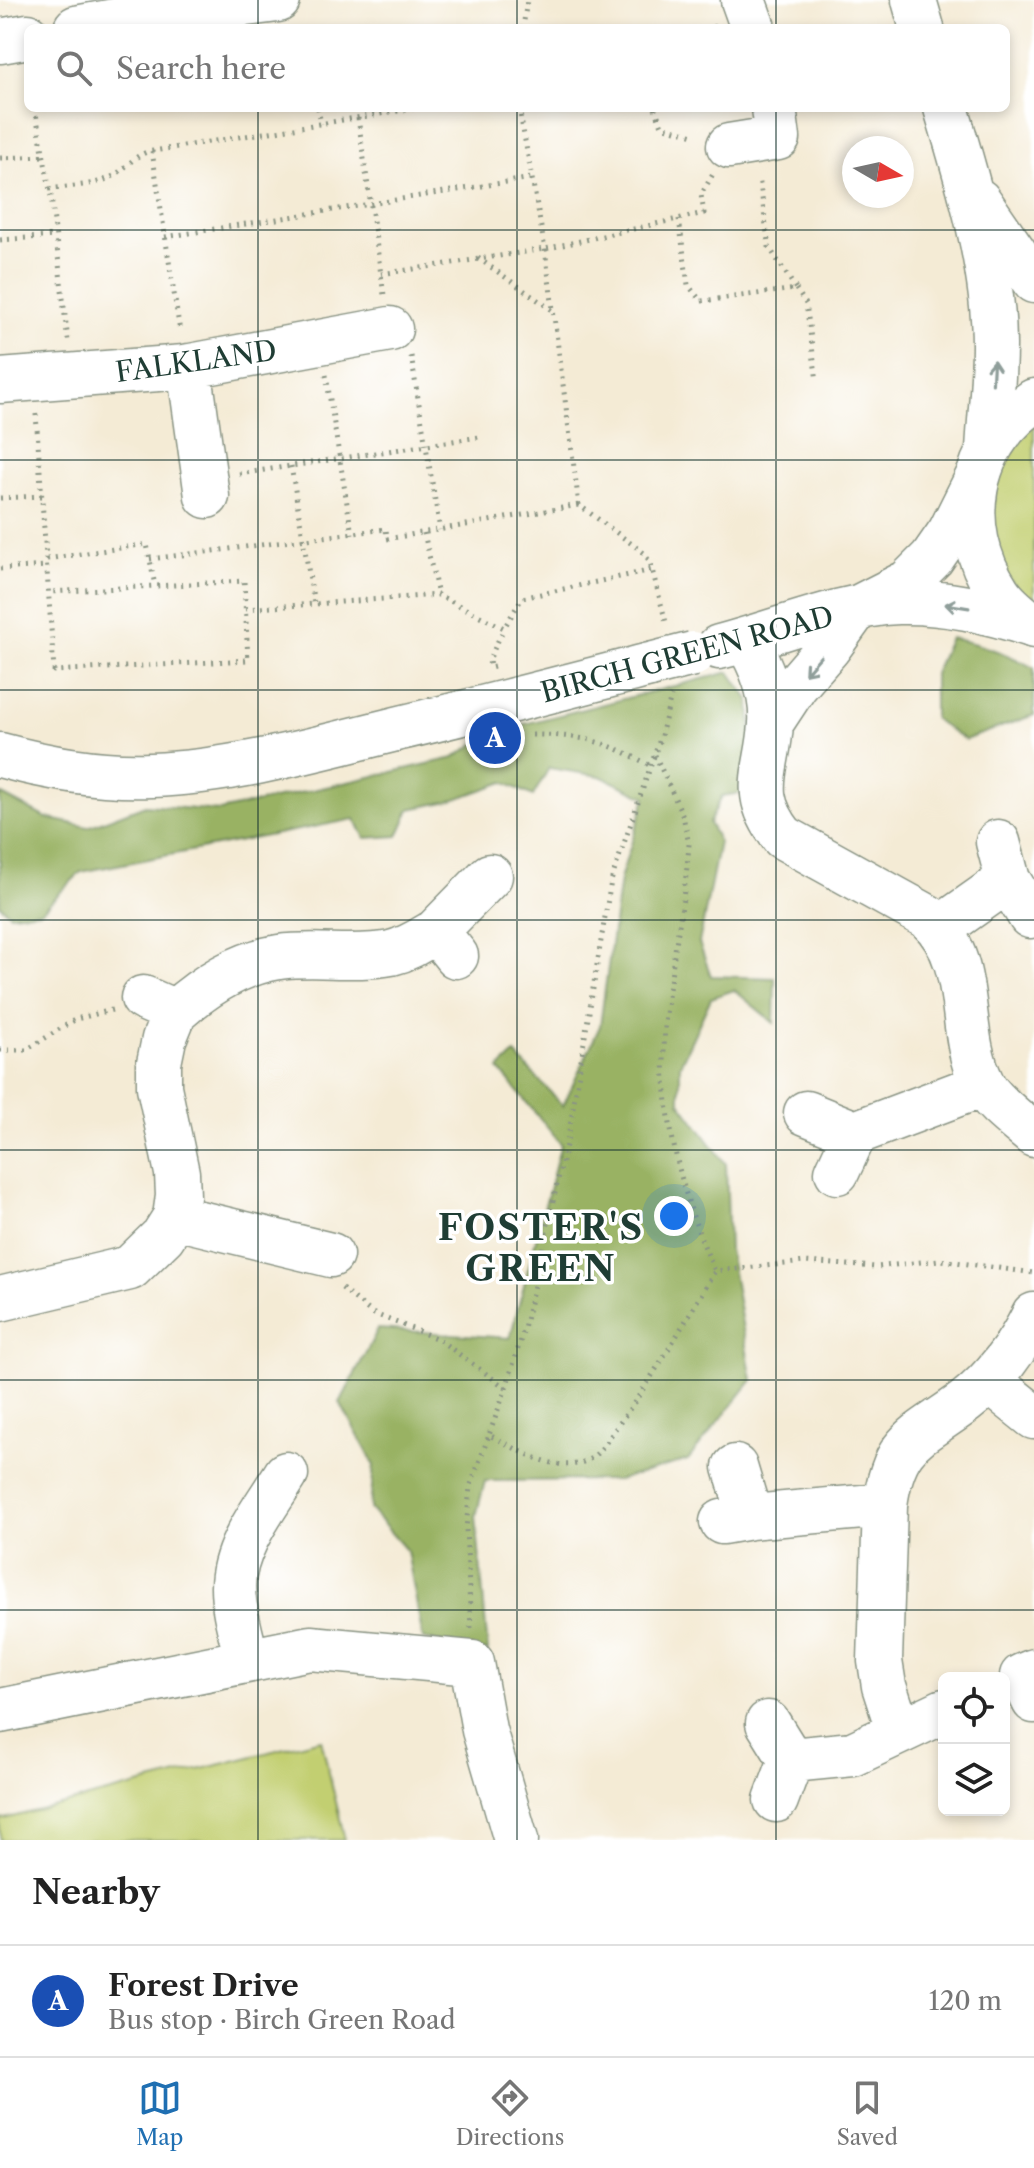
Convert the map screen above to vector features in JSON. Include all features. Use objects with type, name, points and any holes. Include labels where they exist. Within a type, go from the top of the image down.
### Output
[{"type":"street","points":[[98,24],[278,0]]},
{"type":"street","points":[[743,0],[752,24]]},
{"type":"street","points":[[914,0],[921,24]]},
{"type":"street","points":[[0,41],[24,37]]},
{"type":"street","points":[[947,112],[971,189],[989,288],[994,342],[982,464],[972,508],[978,553],[999,594],[1033,625]]},
{"type":"street","points":[[971,189],[1034,281]]},
{"type":"street","name":"FALKLAND","points":[[35,379],[187,366],[390,329]]},
{"type":"street","points":[[187,366],[205,488]]},
{"type":"street","points":[[982,464],[1015,414],[1034,401]]},
{"type":"street","name":"BIRCH GREEN ROAD","points":[[857,608],[908,582],[932,558],[950,532],[982,464]]},
{"type":"street","name":"BIRCH GREEN ROAD","points":[[0,755],[42,765],[104,773],[149,775],[220,768],[323,747],[671,660],[857,608],[897,602],[942,604],[984,610],[1033,625]]},
{"type":"street","points":[[771,723],[796,685],[857,608]]},
{"type":"street","points":[[746,640],[757,658],[767,687],[771,723],[763,765],[762,793],[769,819],[783,837],[928,917],[940,928],[956,956],[969,1043],[982,1085],[1034,1135]]},
{"type":"street","points":[[0,1299],[130,1268],[163,1236],[175,1217],[177,1173],[159,1087],[159,1063],[164,1039],[159,1005],[254,963],[301,955],[389,953],[414,945],[446,944],[490,876]]},
{"type":"street","points":[[940,928],[1012,879]]},
{"type":"street","points":[[806,1113],[855,1133],[982,1085]]},
{"type":"street","points":[[837,1172],[855,1133]]},
{"type":"street","points":[[175,1217],[339,1258]]},
{"type":"street","points":[[899,1732],[884,1686],[880,1661],[888,1480],[898,1456],[927,1426],[989,1381],[1034,1315]]},
{"type":"street","points":[[989,1381],[1034,1417]]},
{"type":"street","points":[[735,1467],[736,1520],[885,1505]]},
{"type":"street","points":[[247,1660],[233,1589],[234,1572],[249,1535],[286,1474]]},
{"type":"street","points":[[0,1711],[310,1648],[472,1663],[484,1730],[516,1840]]},
{"type":"street","points":[[791,1760],[853,1754],[938,1714]]},
{"type":"street","points":[[768,1723],[791,1760]]},
{"type":"street","points":[[776,1800],[791,1760]]},
{"type":"path","points":[[524,24],[527,0]]},
{"type":"path","points":[[36,112],[55,236],[35,379],[54,671],[248,660],[244,581],[49,592]]},
{"type":"path","points":[[319,112],[321,124]]},
{"type":"path","points":[[49,189],[103,180],[116,174],[136,156],[152,151],[393,112]]},
{"type":"path","points":[[473,1668],[466,1529],[470,1487],[524,1329],[569,1132],[611,881],[671,703],[671,660],[652,570],[644,553],[579,505],[545,249],[520,112]]},
{"type":"path","points":[[657,112],[662,126],[752,132]]},
{"type":"path","points":[[358,118],[390,329],[411,351],[440,530]]},
{"type":"path","points":[[381,274],[545,249],[704,213],[701,195],[752,132]]},
{"type":"path","points":[[752,132],[769,247],[806,304],[817,381]]},
{"type":"path","points":[[152,151],[187,366]]},
{"type":"path","points":[[0,158],[43,156]]},
{"type":"path","points":[[165,237],[532,178]]},
{"type":"path","points":[[679,219],[688,285],[701,301],[796,289]]},
{"type":"path","points":[[0,240],[55,236]]},
{"type":"path","points":[[478,258],[553,310]]},
{"type":"path","points":[[321,342],[352,534]]},
{"type":"path","points":[[205,488],[291,466],[479,437]]},
{"type":"path","points":[[291,466],[314,604]]},
{"type":"path","points":[[0,498],[42,496]]},
{"type":"path","points":[[150,559],[386,529],[387,539],[579,505]]},
{"type":"path","points":[[424,533],[438,595]]},
{"type":"path","points":[[47,559],[147,544],[155,586]]},
{"type":"path","points":[[0,569],[47,566]]},
{"type":"path","points":[[502,666],[490,668],[489,660],[522,598],[652,570]]},
{"type":"path","points":[[245,609],[438,595],[504,628]]},
{"type":"path","points":[[526,735],[574,735],[602,742],[651,766]]},
{"type":"path","points":[[655,754],[683,816],[689,844],[666,1018],[664,1081],[673,1138],[697,1234],[715,1271]]},
{"type":"path","points":[[0,1050],[26,1050],[76,1019],[123,1007],[159,1005]]},
{"type":"path","points":[[339,1258],[372,1313],[438,1339],[506,1388]]},
{"type":"path","points":[[715,1271],[805,1262],[876,1267],[940,1260],[1034,1273]]},
{"type":"path","points":[[489,1435],[545,1461],[566,1464],[588,1460],[606,1442],[645,1390],[715,1271]]},
{"type":"green space","points":[[1034,422],[1034,607],[1007,577],[990,522],[999,468]]},
{"type":"green space","points":[[950,638],[994,650],[1034,668],[1034,715],[965,740],[934,719],[934,674]]},
{"type":"green space","points":[[730,672],[750,701],[754,791],[722,796],[709,823],[719,842],[699,943],[711,976],[775,978],[774,1023],[734,990],[711,998],[680,1065],[680,1102],[726,1164],[729,1250],[752,1380],[688,1460],[618,1480],[485,1481],[476,1516],[488,1651],[423,1639],[407,1551],[370,1509],[374,1464],[340,1403],[378,1329],[510,1338],[561,1144],[499,1069],[515,1054],[563,1106],[600,1026],[620,879],[646,797],[600,776],[549,768],[533,796],[504,782],[450,801],[410,809],[398,836],[365,838],[355,819],[81,872],[41,911],[10,914],[0,905],[0,794],[46,818],[88,827],[145,805],[220,811],[454,758],[493,732]]},
{"type":"green space","points":[[321,1739],[345,1840],[0,1840],[0,1820]]},
{"type":"place","name":"Forest Drive","points":[[495,738]]},
{"type":"district","name":"FOSTER'S GREEN","points":[[541,1248]]}]
